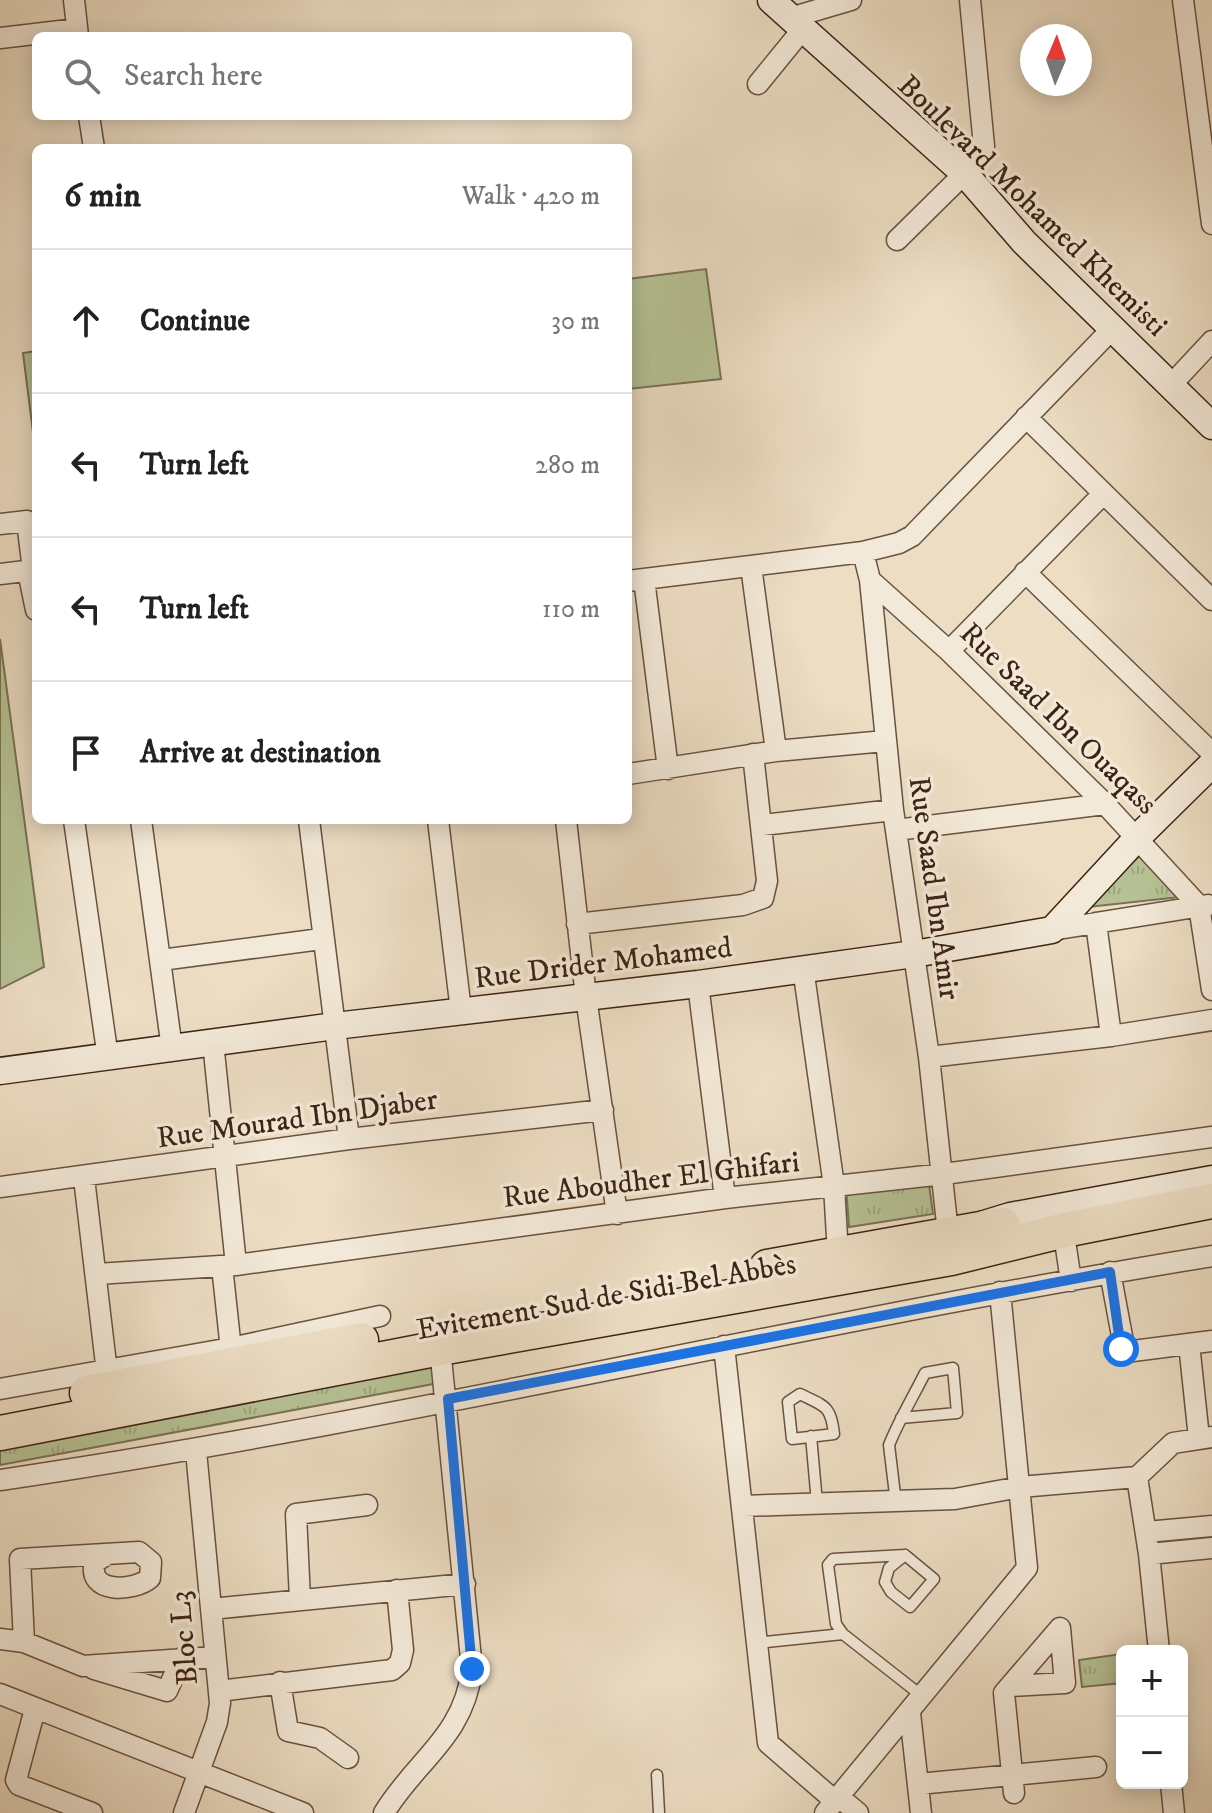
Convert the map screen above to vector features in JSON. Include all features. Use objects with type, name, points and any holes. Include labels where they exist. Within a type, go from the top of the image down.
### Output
[{"type":"highway","name":"Evitement Sud de Sidi Bel Abbès","points":[[0,1433],[955,1245],[1212,1187]]},
{"type":"highway","points":[[955,1245],[1069,1229],[1212,1201]]},
{"type":"highway","name":"Evitement Sud de Sidi Bel Abbès","points":[[0,1410],[108,1379],[231,1356],[838,1254],[955,1245]]},
{"type":"street","points":[[74,0],[78,32]]},
{"type":"street","points":[[758,84],[788,16],[851,0]]},
{"type":"street","points":[[897,240],[965,174],[978,158],[984,141],[970,0]]},
{"type":"street","points":[[1183,0],[1212,224]]},
{"type":"street","name":"Boulevard Mohamed Khemisti","points":[[788,16],[965,174],[1024,242],[1212,426]]},
{"type":"street","points":[[0,38],[32,36]]},
{"type":"street","points":[[90,120],[93,144]]},
{"type":"street","points":[[668,769],[636,580],[863,552],[899,543],[912,536],[1112,329]]},
{"type":"street","points":[[1171,385],[1212,341]]},
{"type":"street","points":[[1026,417],[1212,600]]},
{"type":"street","points":[[949,651],[1103,494]]},
{"type":"street","points":[[0,524],[27,521],[32,533]]},
{"type":"street","name":"Rue Saad Ibn Amir","points":[[863,552],[870,580],[895,820],[955,1245]]},
{"type":"street","points":[[751,566],[776,751]]},
{"type":"street","points":[[0,574],[32,570]]},
{"type":"street","points":[[28,571],[32,590]]},
{"type":"street","points":[[1025,572],[1212,753]]},
{"type":"street","name":"Rue Saad Ibn Ouaqass","points":[[870,580],[949,651],[1206,905]]},
{"type":"street","points":[[632,774],[776,751],[885,741]]},
{"type":"street","points":[[577,924],[760,901],[768,887],[753,754]]},
{"type":"street","points":[[1052,930],[1138,837],[1212,764]]},
{"type":"street","points":[[762,825],[895,820],[1105,804]]},
{"type":"street","points":[[75,824],[108,1058]]},
{"type":"street","points":[[142,824],[172,1049]]},
{"type":"street","points":[[309,824],[321,939],[349,1139]]},
{"type":"street","points":[[438,824],[461,1011]]},
{"type":"street","points":[[566,824],[586,997],[617,1214]]},
{"type":"street","points":[[1206,905],[1212,990]]},
{"type":"street","name":"Rue Drider Mohamed","points":[[0,1071],[335,1026],[698,984],[914,954],[1206,905]]},
{"type":"street","points":[[1096,923],[1111,1036]]},
{"type":"street","points":[[161,960],[321,939]]},
{"type":"street","points":[[803,968],[834,1186],[838,1254]]},
{"type":"street","points":[[698,984],[725,1198]]},
{"type":"street","points":[[929,1057],[1111,1036],[1212,1020]]},
{"type":"street","points":[[213,1042],[227,1157],[231,1356],[380,1316]]},
{"type":"street","name":"Rue Mourad Ibn Djaber","points":[[0,1187],[84,1178],[349,1139],[603,1110]]},
{"type":"street","name":"Rue Aboudher El Ghifari","points":[[97,1274],[229,1266],[725,1198],[944,1174],[1212,1137]]},
{"type":"street","points":[[0,1389],[108,1379],[84,1178]]},
{"type":"street","points":[[955,1245],[1010,1216],[1212,1179]]},
{"type":"street","points":[[955,1245],[997,1254],[1212,1212]]},
{"type":"street","points":[[1065,1241],[1071,1281]]},
{"type":"street","points":[[0,1480],[196,1451],[1000,1292],[1212,1256]]},
{"type":"street","points":[[1110,1272],[1125,1352],[1212,1341]]},
{"type":"street","points":[[833,1804],[1027,1568],[1000,1292]]},
{"type":"street","points":[[743,1506],[955,1499],[1020,1487],[1137,1477],[1173,1443],[1206,1437],[1189,1344]]},
{"type":"street","points":[[724,1346],[768,1743],[833,1804],[858,1813]]},
{"type":"street","points":[[384,1813],[442,1744],[469,1694],[472,1642],[448,1399],[440,1348]]},
{"type":"street","name":"Bloc L3","points":[[184,1813],[217,1722],[219,1691],[196,1451]]},
{"type":"street","points":[[1137,1477],[1147,1532],[1158,1645]]},
{"type":"street","points":[[300,1600],[296,1514],[367,1505]]},
{"type":"street","points":[[1147,1532],[1212,1526]]},
{"type":"street","points":[[1149,1554],[1212,1548]]},
{"type":"street","points":[[24,1642],[20,1559],[106,1555]]},
{"type":"street","points":[[211,1609],[465,1584]]},
{"type":"street","points":[[219,1691],[392,1670],[400,1663],[403,1650],[397,1590]]},
{"type":"street","points":[[0,1639],[24,1642],[83,1666],[167,1691],[182,1658]]},
{"type":"street","points":[[83,1666],[214,1657]]},
{"type":"street","points":[[280,1682],[288,1731],[320,1738],[348,1758]]},
{"type":"street","points":[[1010,1686],[1004,1693],[1014,1784]]},
{"type":"street","points":[[0,1694],[303,1813]]},
{"type":"street","points":[[916,1705],[921,1813]]},
{"type":"street","points":[[35,1709],[16,1780],[19,1785],[92,1813]]},
{"type":"street","points":[[918,1784],[1014,1784],[1096,1767]]},
{"type":"street","points":[[1172,1789],[1174,1813]]},
{"type":"lane","points":[[896,1503],[889,1445],[901,1418],[925,1373],[953,1368],[957,1413],[901,1418]]},
{"type":"lane","points":[[800,1394],[832,1414],[834,1434],[811,1436],[792,1439],[788,1402],[792,1396],[800,1394]]},
{"type":"lane","points":[[811,1436],[817,1503]]},
{"type":"lane","points":[[905,1555],[889,1568],[885,1582],[891,1592],[910,1607],[934,1579],[905,1555],[830,1560],[836,1624],[916,1705]]},
{"type":"lane","points":[[756,1643],[843,1634]]},
{"type":"lane","points":[[657,1775],[659,1813]]},
{"type":"green space","points":[[706,269],[721,379],[632,389],[632,278]]},
{"type":"green space","points":[[32,352],[32,424],[23,353]]},
{"type":"green space","points":[[0,639],[44,967],[0,989]]},
{"type":"green space","points":[[1141,854],[1180,897],[1088,907]]},
{"type":"green space","points":[[928,1177],[933,1214],[849,1227],[846,1186]]},
{"type":"green space","points":[[431,1358],[440,1375],[433,1384],[0,1465],[0,1437]]},
{"type":"green space","points":[[1116,1655],[1116,1684],[1082,1687],[1079,1660]]},
{"type":"route","points":[[472,1669],[448,1399],[1110,1272],[1121,1349]]}]
